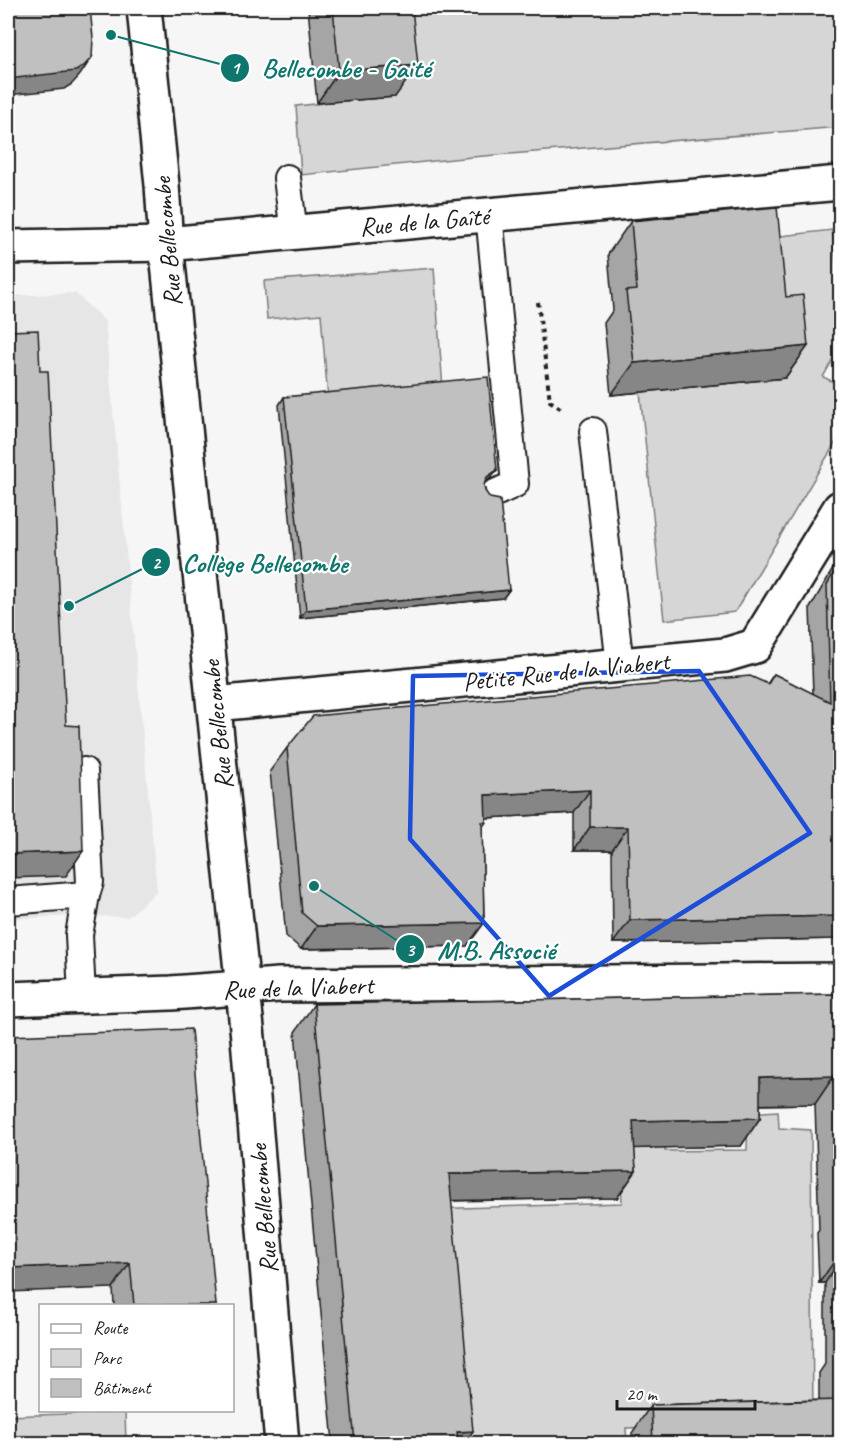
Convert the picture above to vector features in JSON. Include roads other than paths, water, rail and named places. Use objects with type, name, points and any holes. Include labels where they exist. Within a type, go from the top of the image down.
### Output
[{"type":"street","name":"Rue Bellecombe","points":[[144,8],[166,244],[243,989],[282,1443]]},
{"type":"street","name":"Rue de la Gaîté","points":[[8,247],[166,244],[840,183]]},
{"type":"street","name":"Petite Rue de la Viabert","points":[[215,704],[725,655],[755,646],[840,508]]},
{"type":"street","name":"Rue de la Viabert","points":[[8,999],[243,989],[279,985],[840,980]]},
{"type":"lane","points":[[286,178],[294,233]]},
{"type":"lane","points":[[489,214],[515,484],[493,494]]},
{"type":"lane","points":[[593,431],[620,665]]},
{"type":"lane","points":[[82,996],[80,935],[90,882],[84,771]]},
{"type":"lane","points":[[8,901],[86,895]]},
{"type":"place","name":"Bellecombe - Gaité","points":[[111,35]]},
{"type":"place","name":"Collège Bellecombe","points":[[69,606]]},
{"type":"place","name":"M.B. Associé","points":[[314,886]]}]
